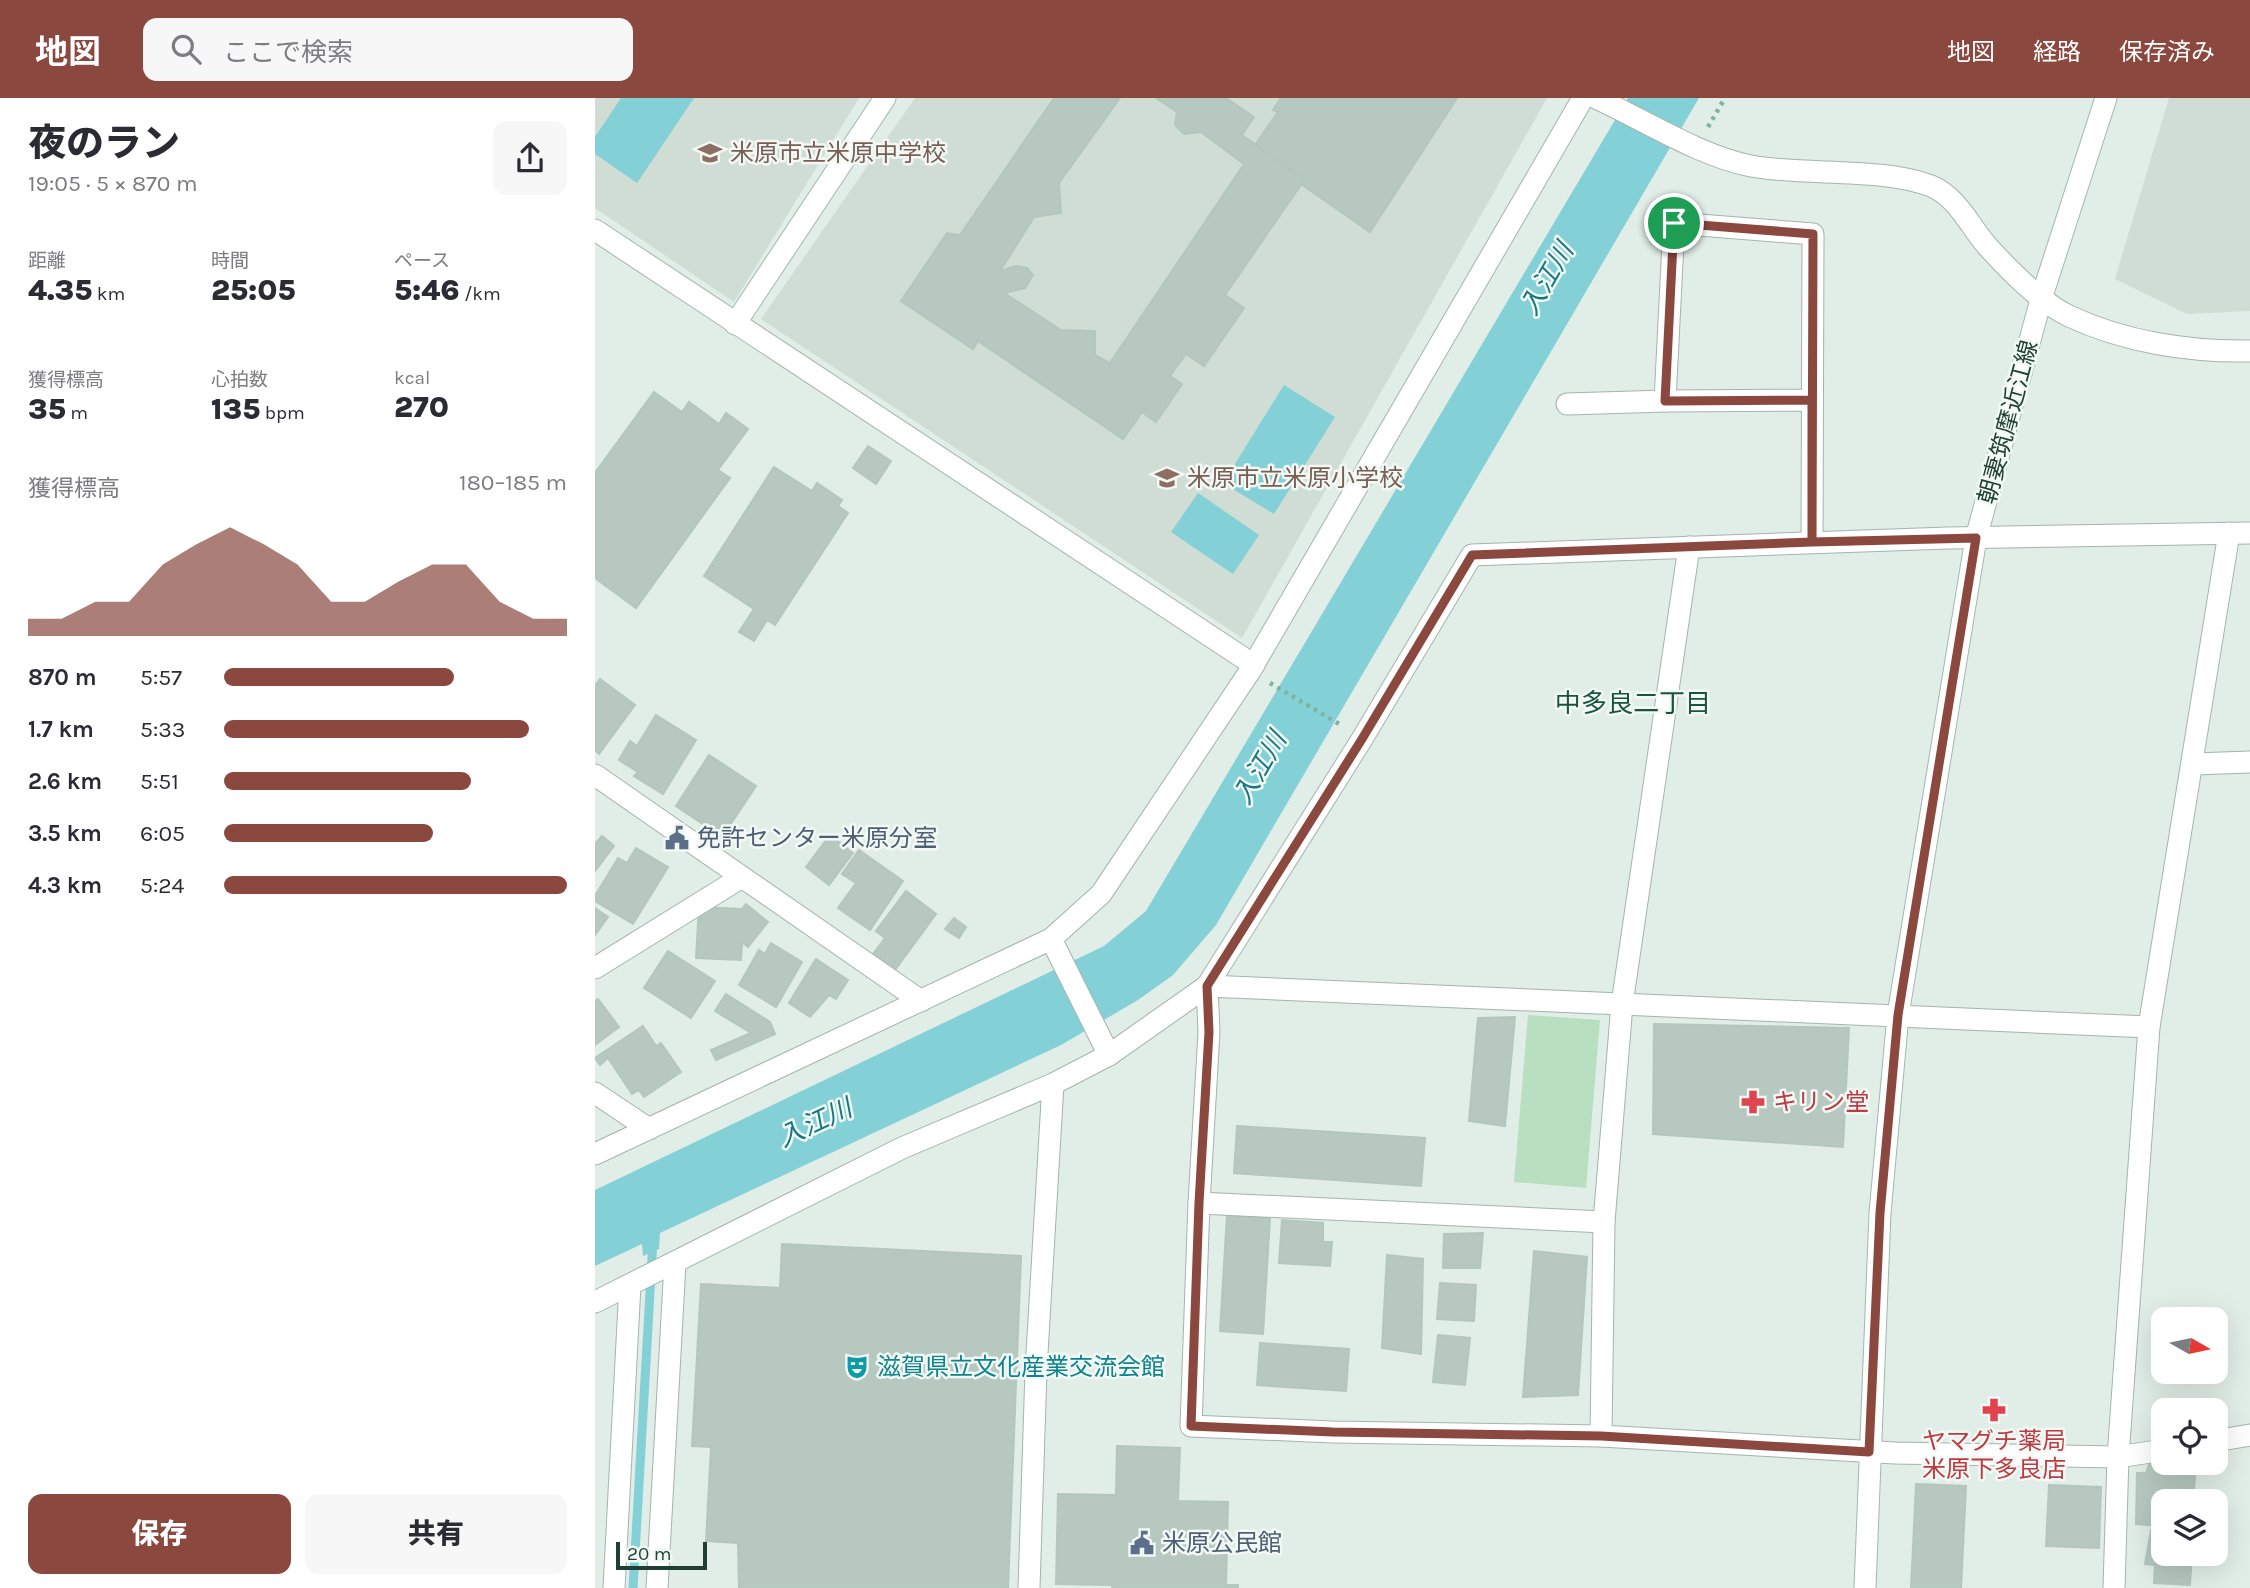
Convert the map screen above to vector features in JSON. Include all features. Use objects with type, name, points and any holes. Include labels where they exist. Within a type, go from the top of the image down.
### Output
[{"type":"street","points":[[735,324],[885,98]]},
{"type":"street","points":[[595,1154],[921,1001],[1055,947],[1101,894],[1260,673],[1583,98]]},
{"type":"street","name":"朝妻筑摩近江線","points":[[1865,1588],[1880,1213],[1898,1015],[1976,538],[2042,296],[2106,98]]},
{"type":"street","points":[[1601,100],[1689,143],[1750,166],[1904,180],[1932,186],[1957,205],[1987,246],[2042,296],[2068,315],[2151,344],[2250,351]]},
{"type":"street","points":[[1665,401],[1674,223],[1813,234],[1812,542]]},
{"type":"street","points":[[595,230],[1260,673]]},
{"type":"street","points":[[1567,404],[1812,400]]},
{"type":"street","points":[[595,1302],[902,1148],[1053,1084],[1109,1055],[1207,986],[1472,555],[1812,542],[2240,533],[2194,764],[2149,1027],[2119,1457],[2114,1588]]},
{"type":"street","points":[[1601,1436],[1604,1222],[1622,1004],[1689,547]]},
{"type":"street","points":[[2194,764],[2250,762]]},
{"type":"street","points":[[595,775],[921,1001]]},
{"type":"street","points":[[595,968],[742,877]]},
{"type":"street","points":[[1055,947],[1109,1055]]},
{"type":"street","points":[[1207,986],[2149,1027]]},
{"type":"street","points":[[1207,986],[1209,1032],[1199,1203],[1191,1426],[1333,1432],[1601,1436],[1869,1452],[2119,1457],[2151,1452]]},
{"type":"street","points":[[1029,1588],[1036,1370],[1053,1084]]},
{"type":"street","points":[[595,1093],[649,1129]]},
{"type":"street","points":[[1199,1203],[1604,1222]]},
{"type":"street","points":[[657,1588],[668,1266]]},
{"type":"street","points":[[614,1588],[635,1282]]},
{"type":"street","points":[[2228,1439],[2250,1435]]},
{"type":"path","points":[[1689,143],[1725,98]]},
{"type":"path","points":[[1260,673],[1337,723]]},
{"type":"shaded area","name":"米原市立米原中学校","points":[[595,98],[859,98],[734,302],[595,208]]},
{"type":"shaded area","name":"米原市立米原小学校","points":[[915,98],[1547,98],[1242,638],[761,319]]},
{"type":"shaded area","points":[[2169,98],[2250,98],[2250,311],[2187,314],[2115,279]]},
{"type":"green space","points":[[1528,1015],[1600,1020],[1586,1188],[1514,1182]]},
{"type":"water","points":[[621,98],[694,98],[637,183],[595,154],[595,137]]},
{"type":"water","name":"入江川","points":[[1628,98],[1699,98],[1216,925],[1173,975],[1138,1000],[1061,1045],[660,1233],[659,1249],[643,1256],[642,1244],[595,1266],[595,1190],[1104,946],[1146,911]]},
{"type":"water","points":[[1284,385],[1335,417],[1274,514],[1223,483]]},
{"type":"water","points":[[1198,493],[1259,535],[1233,574],[1171,532]]},
{"type":"building","points":[[1054,98],[1120,98],[1059,183],[1061,213],[1034,217],[1000,271],[1016,266],[1027,268],[1033,275],[1025,288],[1004,293],[1061,330],[1095,331],[1095,355],[1110,363],[1244,164],[1201,132],[1184,134],[1175,125],[1177,112],[1156,98],[1226,98],[1254,117],[1242,135],[1305,179],[1225,295],[1244,308],[1204,366],[1186,354],[1170,376],[1182,384],[1156,422],[1142,412],[1123,439],[978,341],[973,349],[901,301],[947,233],[960,235]]},
{"type":"building","points":[[1281,98],[1457,98],[1370,232],[1301,184],[1305,179],[1255,145],[1278,112],[1273,110]]},
{"type":"building","points":[[654,392],[682,412],[689,402],[719,424],[726,413],[748,429],[718,470],[730,478],[636,608],[595,578],[595,473]]},
{"type":"building","points":[[868,446],[891,461],[876,484],[853,468]]},
{"type":"building","points":[[774,467],[812,491],[817,483],[842,500],[838,506],[848,513],[775,625],[767,620],[754,641],[739,632],[754,609],[704,576]]},
{"type":"building","points":[[600,679],[635,705],[599,754],[595,750],[595,686]]},
{"type":"building","points":[[656,715],[696,740],[663,794],[634,776],[638,772],[619,760],[630,741],[637,746]]},
{"type":"building","points":[[709,755],[756,786],[722,837],[676,806]]},
{"type":"building","points":[[830,835],[853,853],[829,885],[806,867]]},
{"type":"building","points":[[602,836],[614,846],[595,871],[595,844]]},
{"type":"building","points":[[636,848],[668,867],[633,924],[595,901],[595,896],[618,858],[627,863]]},
{"type":"building","points":[[859,850],[903,881],[870,930],[838,908],[856,883],[842,874]]},
{"type":"building","points":[[906,891],[936,914],[892,974],[870,958],[885,938],[876,931]]},
{"type":"building","points":[[746,904],[768,922],[748,947],[742,942],[741,960],[696,958],[699,907],[742,909]]},
{"type":"building","points":[[595,908],[608,917],[595,935]]},
{"type":"building","points":[[954,918],[966,927],[959,938],[945,929]]},
{"type":"building","points":[[771,943],[802,962],[776,1007],[739,985],[759,950],[765,954]]},
{"type":"building","points":[[668,951],[715,981],[691,1018],[644,988]]},
{"type":"building","points":[[816,959],[848,980],[836,999],[829,995],[810,1017],[789,1003]]},
{"type":"building","points":[[726,994],[770,1022],[775,1034],[716,1060],[711,1050],[751,1033],[715,1011]]},
{"type":"building","points":[[598,999],[619,1027],[595,1045],[595,1001]]},
{"type":"building","points":[[1515,1017],[1505,1126],[1469,1121],[1478,1018]]},
{"type":"building","points":[[1654,1024],[1849,1028],[1843,1147],[1653,1134]]},
{"type":"building","points":[[643,1026],[656,1046],[661,1043],[681,1072],[644,1097],[639,1090],[632,1094],[608,1058],[600,1065],[595,1058]]},
{"type":"building","points":[[1237,1126],[1425,1138],[1421,1186],[1234,1173]]},
{"type":"building","points":[[1227,1215],[1270,1218],[1263,1334],[1220,1331]]},
{"type":"building","points":[[1282,1220],[1323,1223],[1323,1242],[1332,1242],[1330,1266],[1279,1263]]},
{"type":"building","points":[[1483,1233],[1480,1268],[1443,1268],[1444,1234]]},
{"type":"building","name":"滋賀県立文化産業交流会館","points":[[782,1244],[1021,1256],[1008,1588],[739,1588],[738,1543],[706,1541],[711,1447],[692,1446],[701,1284],[780,1288]]},
{"type":"building","points":[[1534,1251],[1587,1257],[1578,1395],[1523,1397]]},
{"type":"building","points":[[1387,1255],[1423,1259],[1421,1354],[1382,1348]]},
{"type":"building","points":[[1440,1283],[1476,1285],[1474,1321],[1437,1319]]},
{"type":"building","points":[[1438,1335],[1470,1338],[1465,1385],[1433,1382]]},
{"type":"building","points":[[1260,1343],[1349,1349],[1346,1391],[1257,1385]]},
{"type":"building","name":"米原公民館","points":[[1117,1446],[1180,1448],[1178,1501],[1228,1502],[1226,1585],[1238,1585],[1238,1588],[1112,1588],[1112,1585],[1056,1584],[1058,1494],[1116,1495]]},
{"type":"building","points":[[2150,1462],[2151,1475],[2195,1475],[2194,1489],[2151,1489],[2151,1525],[2136,1524],[2137,1473],[2146,1473]]},
{"type":"building","points":[[1916,1484],[1966,1486],[1961,1588],[1911,1588]]},
{"type":"building","points":[[2049,1485],[2101,1487],[2099,1548],[2046,1546]]},
{"type":"building","points":[[2151,1530],[2151,1565],[2145,1564]]},
{"type":"building","points":[[2155,1566],[2191,1566],[2190,1585],[2154,1583]]},
{"type":"waterway","points":[[633,1588],[653,1240]]},
{"type":"place","name":"米原市立米原中学校","points":[[710,153]]},
{"type":"place","name":"米原市立米原小学校","points":[[1167,478]]},
{"type":"place","name":"免許センター米原分室","points":[[677,838]]},
{"type":"place","name":"キリン堂","points":[[1753,1102]]},
{"type":"place","name":"滋賀県立文化産業交流会館","points":[[857,1367]]},
{"type":"place","name":"ヤマグチ薬局 米原下多良店","points":[[1994,1410]]},
{"type":"place","name":"米原公民館","points":[[1142,1543]]},
{"type":"district","name":"中多良二丁目","points":[[1633,703]]},
{"type":"route","points":[[1674,223],[1665,401],[1812,400],[1812,542],[1976,538],[1898,1015],[1880,1213],[1869,1452],[1601,1436],[1333,1432],[1191,1426],[1199,1203],[1209,1032],[1207,986],[1362,739],[1472,555],[1812,542],[1813,234],[1674,223]]}]
